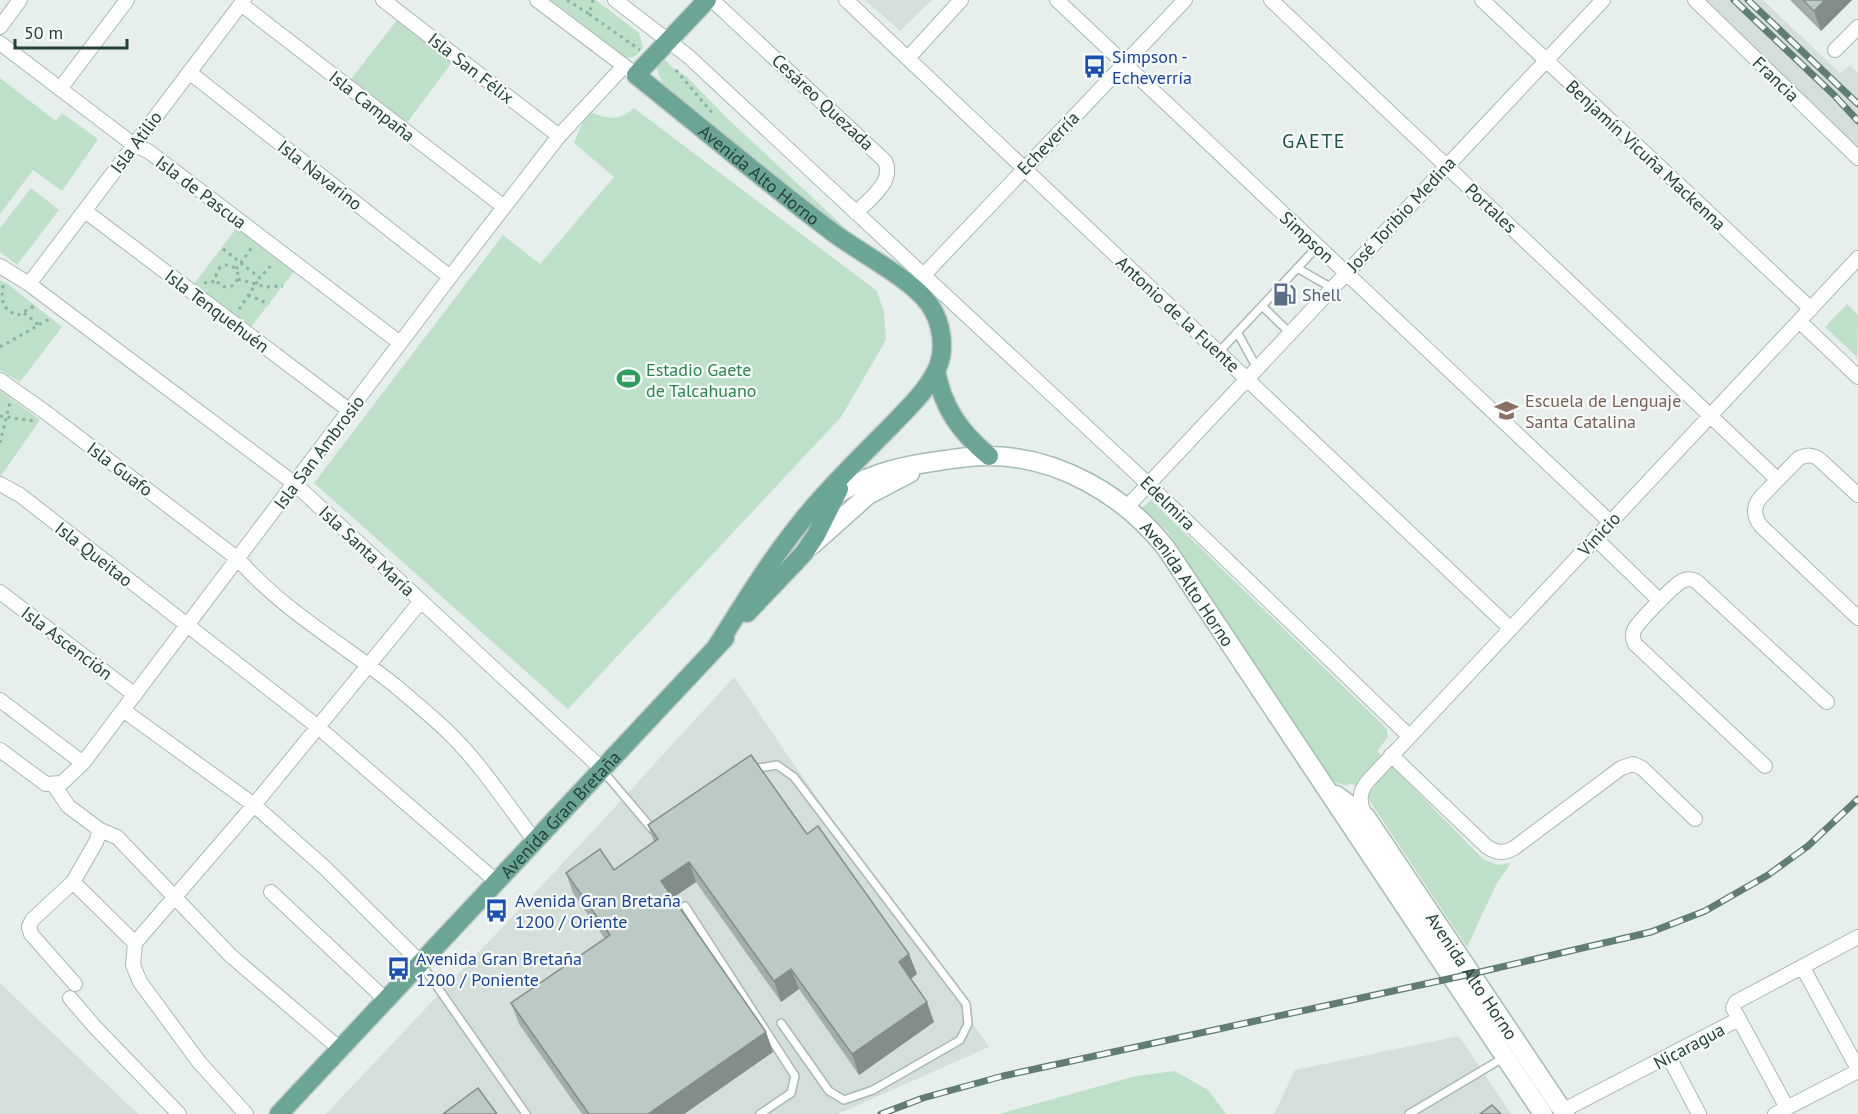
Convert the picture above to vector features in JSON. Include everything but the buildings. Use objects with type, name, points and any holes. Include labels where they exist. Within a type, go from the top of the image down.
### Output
[{"type":"main road","points":[[630,70],[652,58],[707,0]]},
{"type":"main road","name":"Avenida Alto Horno","points":[[630,70],[832,232],[918,281],[939,325],[942,349],[936,371]]},
{"type":"main road","points":[[936,371],[939,387],[951,415],[966,435],[989,456]]},
{"type":"main road","name":"Avenida Gran Bretaña","points":[[717,646],[764,570],[800,523],[903,414],[936,371]]},
{"type":"main road","name":"Avenida Alto Horno","points":[[989,456],[1034,462],[1061,471],[1098,488],[1127,507],[1154,533],[1543,1114]]},
{"type":"main road","name":"Avenida Gran Bretaña","points":[[800,523],[836,495],[859,481],[879,473],[900,466],[989,456]]},
{"type":"main road","name":"Avenida Gran Bretaña","points":[[279,1114],[804,553],[868,495],[898,478],[937,461]]},
{"type":"main road","name":"Avenida Gran Bretaña","points":[[836,495],[850,468]]},
{"type":"main road","points":[[804,553],[816,535],[836,495]]},
{"type":"main road","name":"Avenida Alto Horno","points":[[1327,789],[1366,817],[1563,1112]]},
{"type":"street","points":[[0,27],[21,0]]},
{"type":"street","points":[[60,89],[128,0]]},
{"type":"street","name":"Isla San Félix","points":[[383,0],[559,136]]},
{"type":"street","name":"Avenida Alto Horno","points":[[537,0],[630,70]]},
{"type":"street","name":"Avenida Alto Horno","points":[[615,0],[688,56],[856,213],[918,281]]},
{"type":"street","name":"Cesáreo Quezada","points":[[712,0],[885,161],[888,171],[886,180],[856,213]]},
{"type":"street","name":"Antonio de la Fuente","points":[[846,0],[1510,628]]},
{"type":"street","points":[[908,58],[961,0]]},
{"type":"street","name":"Simpson","points":[[1057,0],[1610,522]]},
{"type":"street","name":"Echeverría","points":[[918,281],[1185,0]]},
{"type":"street","name":"Portales","points":[[1271,0],[1777,479]]},
{"type":"street","name":"Benjamín Vicuña Mackenna","points":[[1482,0],[1811,309]]},
{"type":"street","name":"José Toribio Medina","points":[[1127,507],[1603,0]]},
{"type":"street","name":"Francia","points":[[1695,0],[1858,158]]},
{"type":"street","name":"Isla Atilio","points":[[29,284],[242,2]]},
{"type":"street","name":"Isla Campaña","points":[[242,2],[504,207]]},
{"type":"street","points":[[1834,50],[1858,27]]},
{"type":"street","name":"Isla de Pascua","points":[[0,43],[134,145],[148,151],[400,343]]},
{"type":"street","name":"Isla San Ambrosio","points":[[54,784],[62,783],[83,763],[559,136],[630,70]]},
{"type":"street","name":"Isla Navarino","points":[[189,72],[450,277]]},
{"type":"street","name":"Isla Tenquehuén","points":[[84,211],[350,411]]},
{"type":"street","name":"Vinicio","points":[[1366,817],[1360,800],[1363,787],[1391,755],[1858,258]]},
{"type":"street","name":"Isla Santa María","points":[[3,267],[29,284],[295,484],[602,769]]},
{"type":"street","name":"Edelmira","points":[[918,281],[1148,484],[1409,736]]},
{"type":"street","points":[[1799,321],[1858,377]]},
{"type":"street","name":"Isla Guafo","points":[[0,380],[238,559],[255,579],[369,665],[449,733],[470,756],[535,841]]},
{"type":"street","points":[[1858,495],[1820,460],[1811,455],[1799,459],[1777,479],[1755,503],[1754,512],[1758,523],[1858,618]]},
{"type":"street","name":"Isla Queitao","points":[[0,484],[20,495],[318,727],[497,882]]},
{"type":"street","points":[[1595,538],[1660,601]]},
{"type":"street","points":[[1765,766],[1635,644],[1634,630],[1660,601],[1681,581],[1688,579],[1696,581],[1827,702]]},
{"type":"street","name":"Isla Ascención","points":[[0,592],[135,695]]},
{"type":"street","points":[[246,1114],[199,1062],[140,982],[133,965],[135,943],[254,805],[421,601]]},
{"type":"street","points":[[0,700],[83,763]]},
{"type":"street","points":[[123,710],[254,805],[324,867],[421,963]]},
{"type":"street","points":[[0,750],[40,780],[54,784],[68,806],[100,830],[117,837],[231,956],[340,1049]]},
{"type":"street","points":[[1391,755],[1486,846],[1495,851],[1505,852],[1514,848],[1621,768],[1629,765],[1642,768],[1695,819]]},
{"type":"street","points":[[100,830],[96,842],[72,882],[32,920],[29,930],[73,991],[94,1026],[179,1114]]},
{"type":"street","points":[[72,882],[135,943]]},
{"type":"street","points":[[271,892],[386,1000]]},
{"type":"street","name":"Nicaragua","points":[[1563,1112],[1739,1019],[1733,1008],[1736,1002],[1858,938]]},
{"type":"street","points":[[1739,1019],[1791,1110],[1858,1070],[1803,968]]},
{"type":"street","points":[[1669,1057],[1699,1114]]},
{"type":"lane","points":[[1218,352],[1317,247]]},
{"type":"lane","points":[[1297,268],[1332,288]]},
{"type":"lane","points":[[1262,306],[1290,333]]},
{"type":"lane","points":[[1237,333],[1257,368]]},
{"type":"lane","points":[[749,775],[759,768],[777,765],[794,777],[966,1004],[968,1024],[960,1040],[873,1090],[844,1100],[829,1091],[781,1023]]},
{"type":"lane","points":[[602,769],[655,832],[662,830]]},
{"type":"lane","points":[[685,906],[795,1076],[791,1093],[760,1114]]},
{"type":"lane","points":[[421,963],[526,1114]]},
{"type":"lane","points":[[1409,1114],[1505,1057]]},
{"type":"path","points":[[567,0],[652,58]]},
{"type":"path","points":[[589,14],[592,0]]},
{"type":"path","points":[[236,269],[260,236]]},
{"type":"path","points":[[223,249],[260,278]]},
{"type":"path","points":[[232,322],[260,278],[282,253]]},
{"type":"path","points":[[223,265],[230,265],[236,269],[238,279],[233,285],[226,287],[219,284],[216,278],[217,270],[223,265]]},
{"type":"path","points":[[3,267],[2,302],[4,308],[11,313],[18,315],[24,313],[45,296]]},
{"type":"path","points":[[238,279],[266,287],[283,286]]},
{"type":"path","points":[[248,295],[268,304]]},
{"type":"path","points":[[0,347],[63,310]]},
{"type":"path","points":[[24,313],[39,326]]},
{"type":"path","points":[[0,443],[14,389]]},
{"type":"path","points":[[0,416],[42,423],[48,414]]},
{"type":"shaded area","points":[[865,0],[932,0],[900,31]]},
{"type":"shaded area","points":[[1700,0],[1763,0],[1840,73],[1850,65],[1858,73],[1858,152]]},
{"type":"shaded area","points":[[734,677],[989,1047],[838,1114],[326,1114],[593,831]]},
{"type":"shaded area","points":[[0,983],[138,1114],[0,1114]]},
{"type":"shaded area","points":[[1459,1036],[1511,1114],[1274,1114],[1295,1070]]},
{"type":"green space","points":[[545,0],[596,0],[639,33],[643,47],[636,56],[625,58]]},
{"type":"green space","points":[[397,20],[452,62],[407,123],[351,79]]},
{"type":"green space","points":[[658,53],[672,67],[687,77],[727,118],[858,240],[674,100],[658,72]]},
{"type":"green space","points":[[0,78],[56,121],[62,113],[98,139],[62,191],[33,170],[0,214]]},
{"type":"green space","name":"Estadio Gaete de Talcahuano","points":[[634,108],[877,291],[884,312],[886,340],[841,417],[568,709],[314,483],[503,235],[540,264],[614,177],[574,143],[587,111],[612,118],[623,116]]},
{"type":"green space","points":[[31,188],[59,210],[17,265],[0,252],[0,228]]},
{"type":"green space","points":[[238,226],[295,270],[251,327],[194,284]]},
{"type":"green space","points":[[0,280],[62,327],[20,382],[0,370]]},
{"type":"green space","points":[[1847,304],[1858,315],[1857,357],[1825,327]]},
{"type":"green space","points":[[0,390],[40,420],[0,477]]},
{"type":"green space","points":[[1151,500],[1387,729],[1388,737],[1377,751],[1483,859],[1498,865],[1511,863],[1497,883],[1467,947],[1367,797],[1352,784],[1336,783],[1319,764],[1168,532],[1142,508]]},
{"type":"green space","points":[[1175,1071],[1208,1090],[1226,1114],[999,1114],[1136,1076]]},
{"type":"railway","points":[[1734,0],[1834,95],[1858,121]]},
{"type":"railway","points":[[1748,0],[1858,104]]},
{"type":"railway","points":[[881,1114],[923,1098],[1003,1076],[1480,972],[1651,932],[1705,911],[1768,875],[1808,846],[1858,799]]},
{"type":"place","name":"Simpson - Echeverría","points":[[1094,66]]},
{"type":"place","name":"Shell","points":[[1284,294]]},
{"type":"place","name":"Estadio Gaete de Talcahuano","points":[[628,379]]},
{"type":"place","name":"Escuela de Lenguaje Santa Catalina","points":[[1507,410]]},
{"type":"place","name":"Avenida Gran Bretaña 1200 / Oriente","points":[[497,910]]},
{"type":"place","name":"Avenida Gran Bretaña 1200 / Poniente","points":[[398,968]]},
{"type":"district","name":"GAETE","points":[[1314,141]]}]
